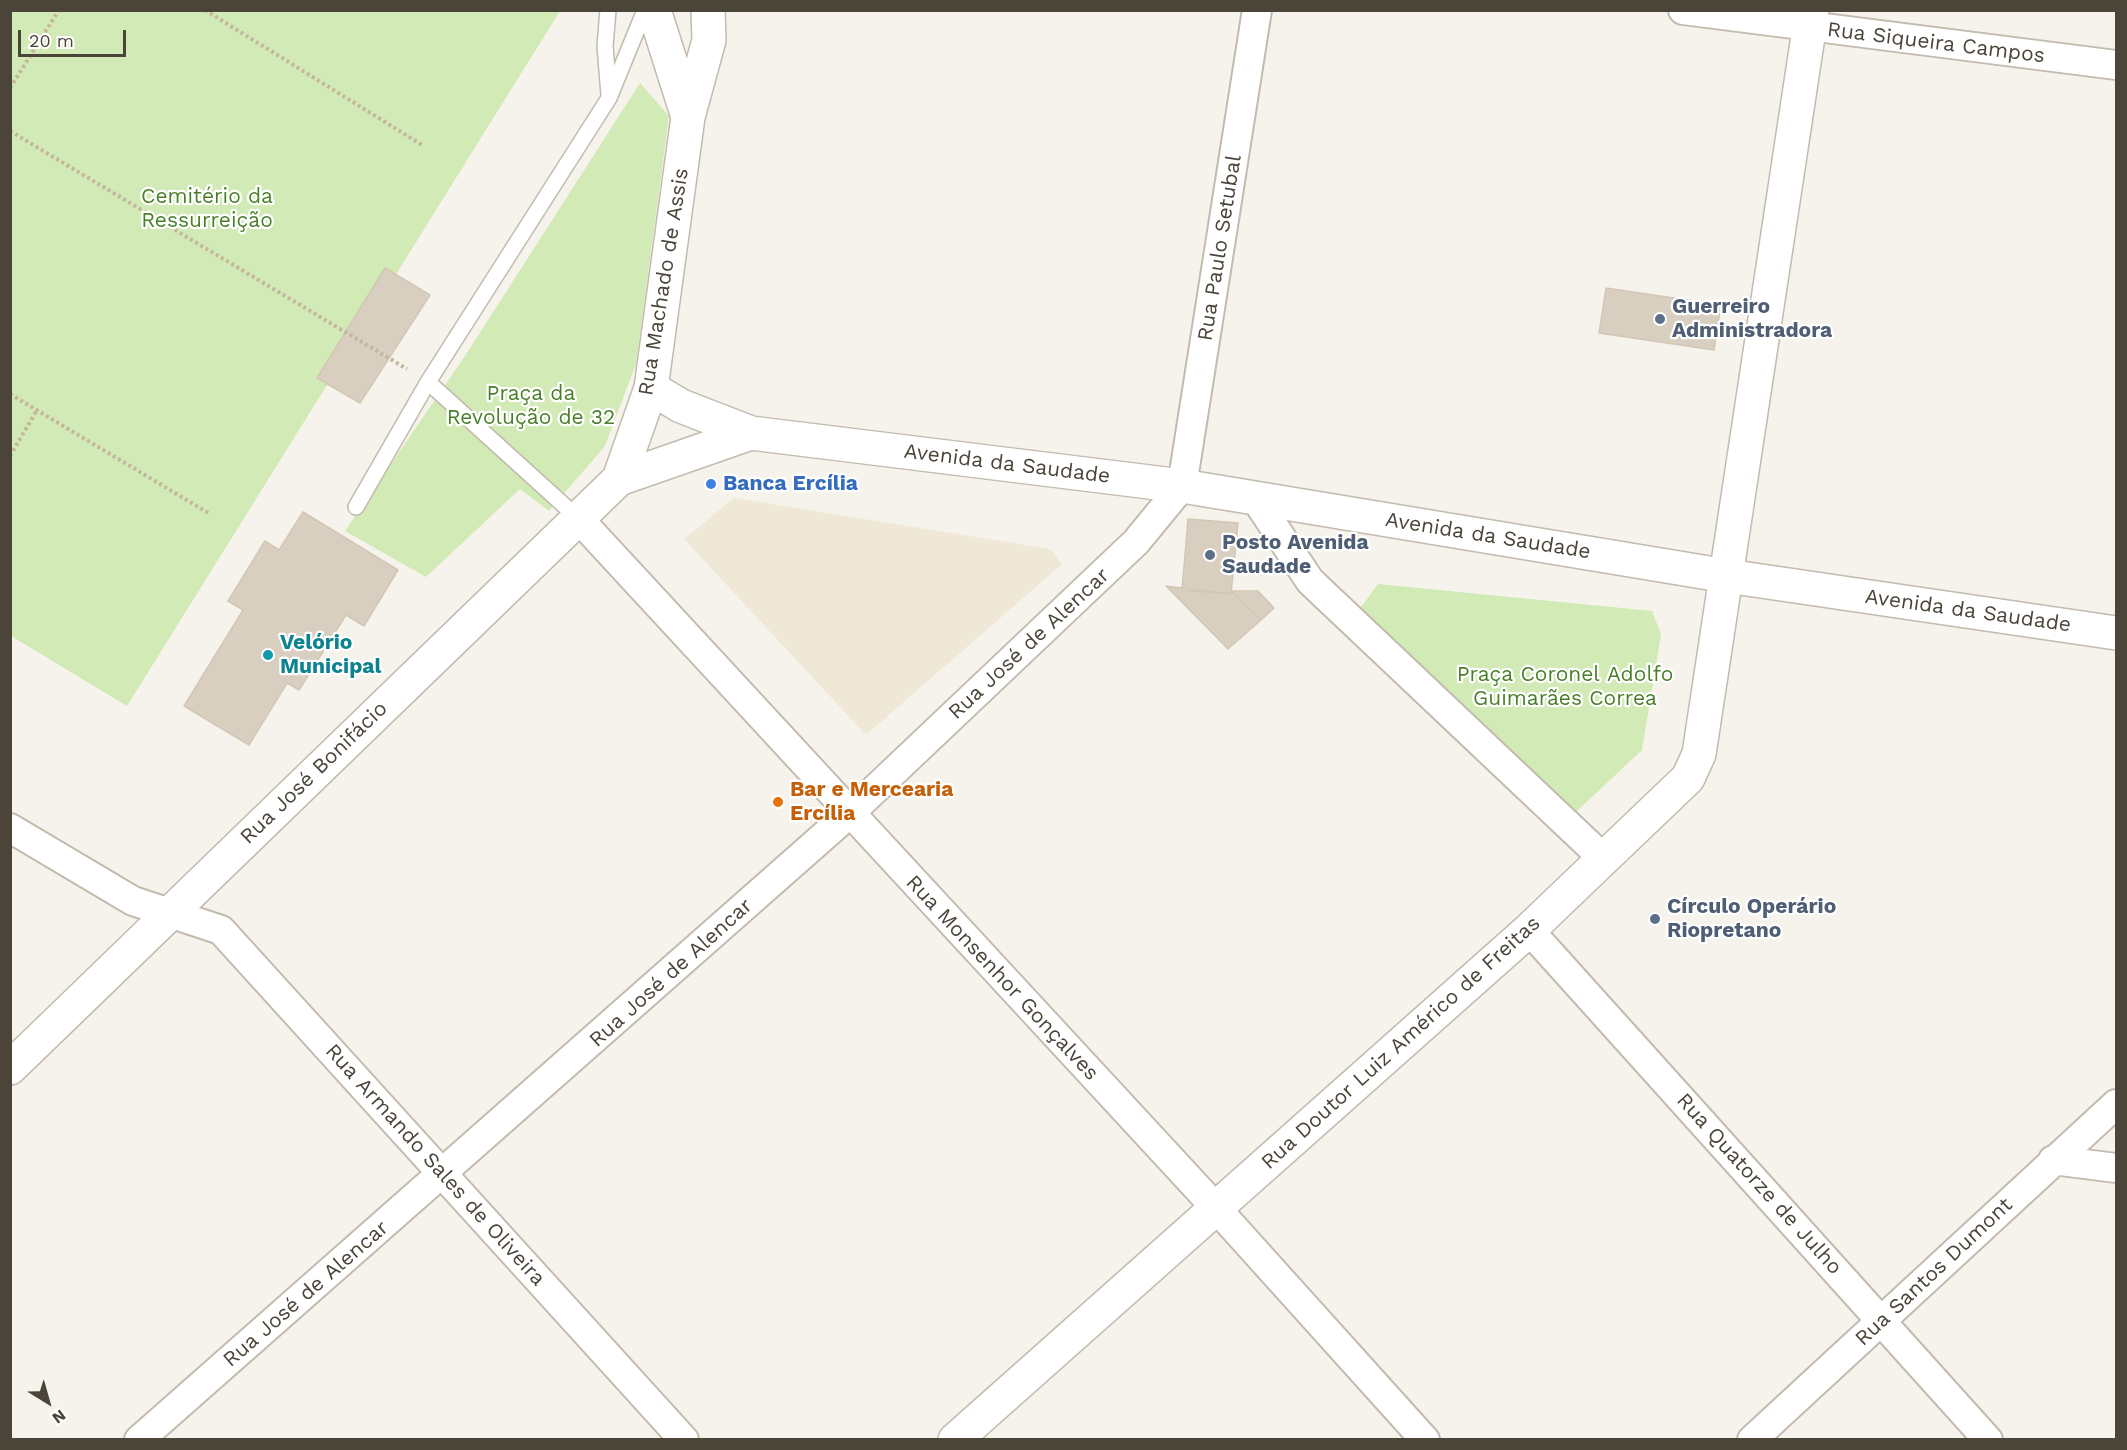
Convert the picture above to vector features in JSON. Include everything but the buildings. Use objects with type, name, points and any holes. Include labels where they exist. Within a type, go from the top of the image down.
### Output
[{"type":"street","name":"Rua Machado de Assis","points":[[654,10],[688,117]]},
{"type":"street","name":"Rua Machado de Assis","points":[[619,479],[651,388],[688,117],[709,40],[708,10]]},
{"type":"street","name":"Rua Paulo Setubal","points":[[1182,486],[1257,10]]},
{"type":"street","name":"Rua Siqueira Campos","points":[[1683,10],[1811,19],[2116,65]]},
{"type":"street","name":"Rua Doutor Luiz Américo de Freitas","points":[[955,1440],[1529,930],[1688,778],[1699,754],[1811,19]]},
{"type":"street","name":"Avenida da Saudade","points":[[651,388],[681,406],[750,433],[1182,486],[1727,576],[2116,633]]},
{"type":"street","name":"Avenida da Saudade","points":[[619,479],[750,433]]},
{"type":"street","name":"Rua José Bonifácio","points":[[10,1068],[171,915],[619,479]]},
{"type":"street","name":"Rua José de Alencar","points":[[139,1440],[850,813],[1136,542],[1182,486]]},
{"type":"street","points":[[1255,498],[1310,581],[1604,859]]},
{"type":"street","name":"Rua Monsenhor Gonçalves","points":[[578,518],[1215,1208],[1425,1440]]},
{"type":"street","name":"Rua Armando Sales de Oliveira","points":[[10,828],[133,901],[221,930],[684,1440]]},
{"type":"street","name":"Rua Quatorze de Julho","points":[[1529,930],[1883,1320],[1988,1440]]},
{"type":"street","name":"Rua Santos Dumont","points":[[1752,1440],[2116,1104]]},
{"type":"street","points":[[2053,1160],[2116,1168]]},
{"type":"lane","points":[[608,10],[605,46],[609,98]]},
{"type":"lane","points":[[356,507],[428,382],[609,98],[645,10]]},
{"type":"lane","points":[[428,382],[578,518]]},
{"type":"path","points":[[10,88],[59,10]]},
{"type":"path","points":[[205,10],[422,145]]},
{"type":"path","points":[[10,131],[428,382]]},
{"type":"path","points":[[10,394],[210,514]]},
{"type":"path","points":[[10,456],[37,410]]},
{"type":"shaded area","points":[[734,498],[1050,549],[1062,564],[866,735],[684,539]]},
{"type":"green space","name":"Cemitério da Ressurreição","points":[[10,11],[560,11],[127,706],[11,636]]},
{"type":"green space","name":"Praça da Revolução de 32","points":[[640,83],[669,116],[636,364],[605,446],[549,511],[520,489],[426,577],[345,531],[465,356]]},
{"type":"green space","name":"Praça Coronel Adolfo Guimarães Correa","points":[[1378,584],[1652,611],[1661,634],[1642,750],[1576,812],[1358,611]]},
{"type":"place","name":"Guerreiro Administradora","points":[[1660,319]]},
{"type":"place","name":"Banca Ercília","points":[[711,484]]},
{"type":"place","name":"Posto Avenida Saudade","points":[[1210,555]]},
{"type":"place","name":"Velório Municipal","points":[[268,655]]},
{"type":"place","name":"Bar e Mercearia Ercília","points":[[778,802]]},
{"type":"place","name":"Círculo Operário Riopretano","points":[[1655,919]]}]
